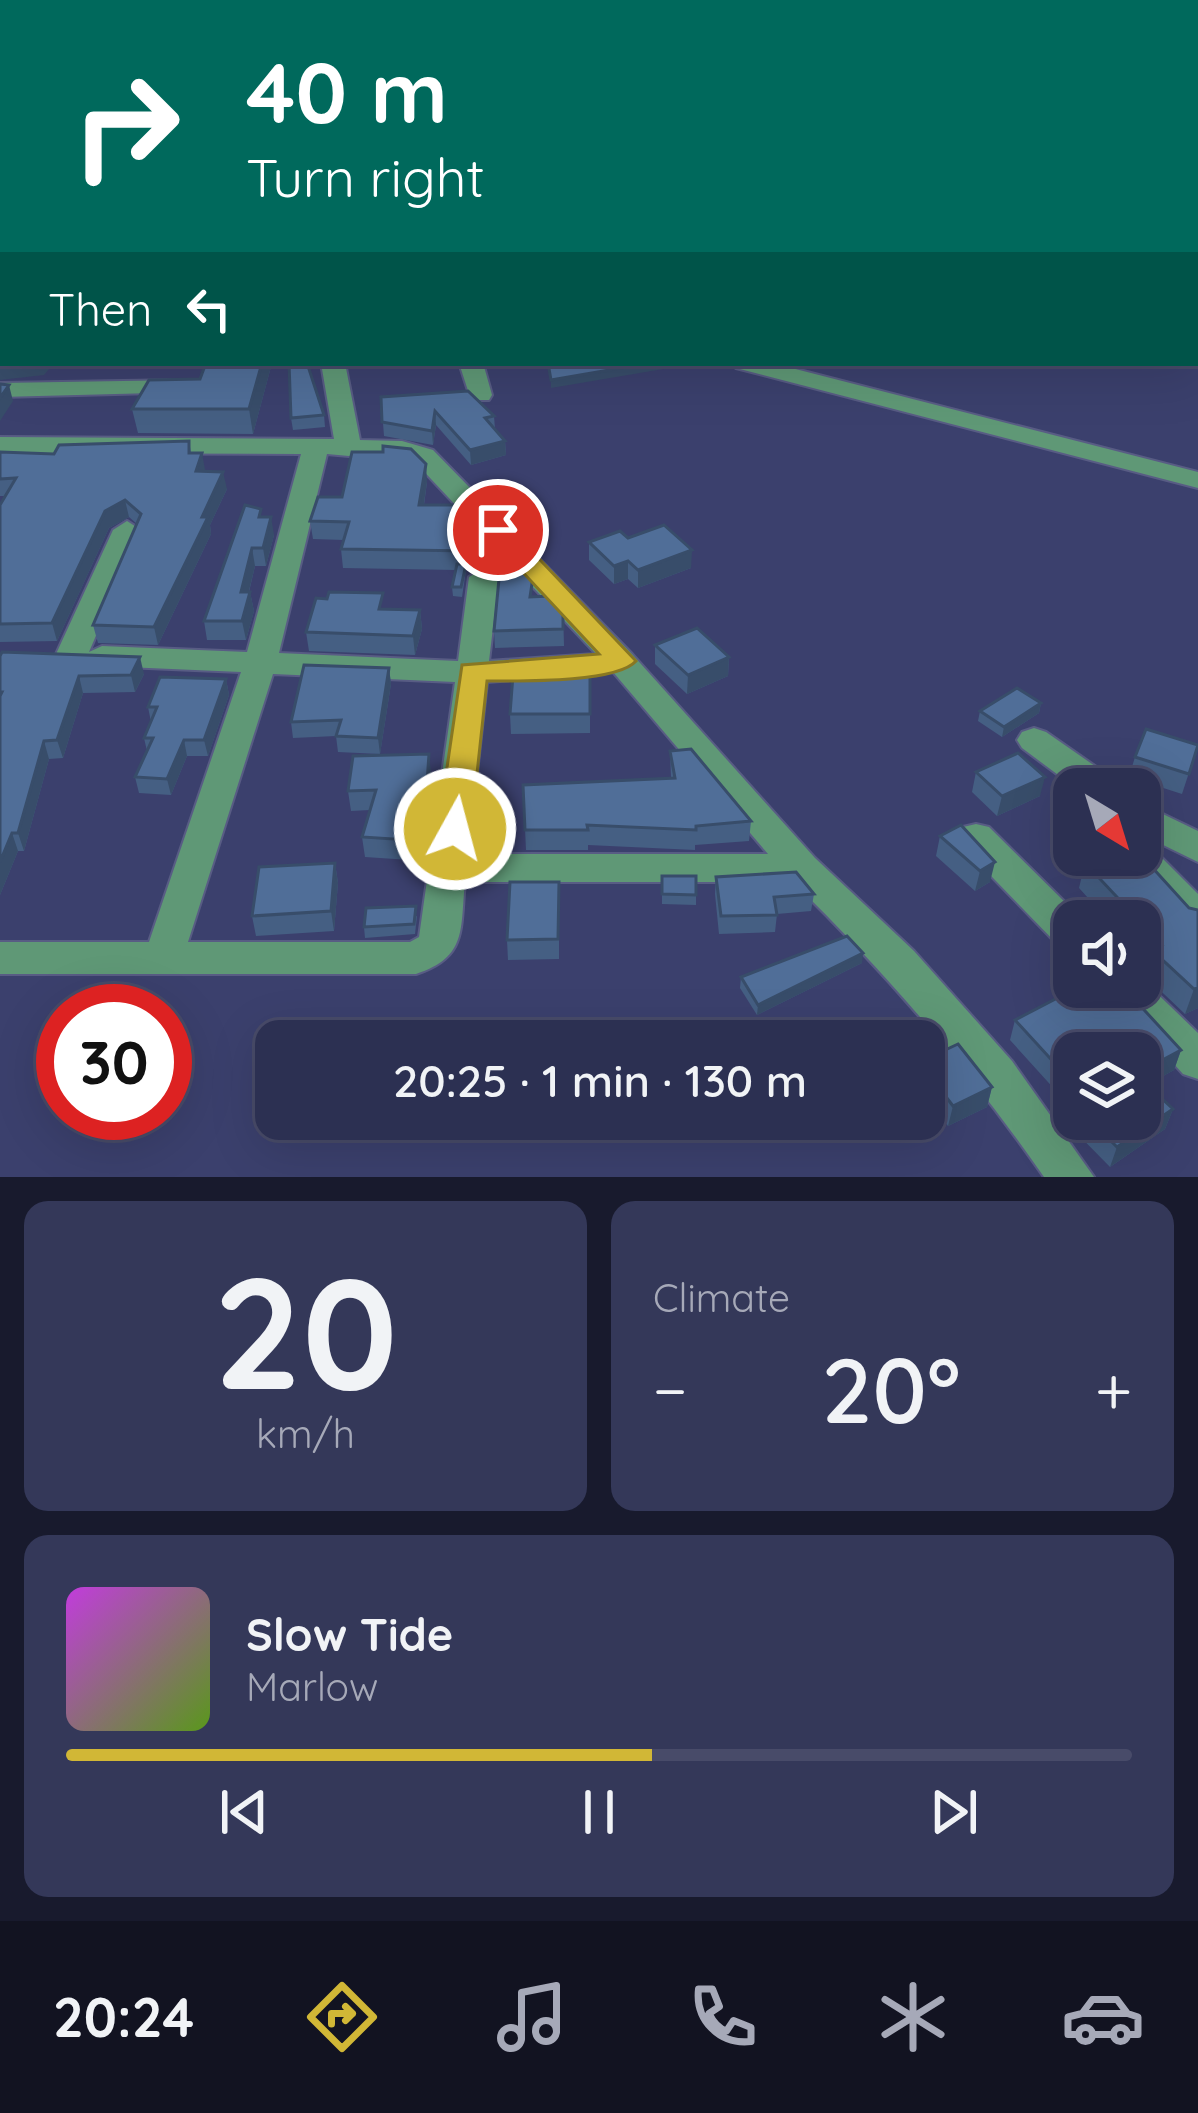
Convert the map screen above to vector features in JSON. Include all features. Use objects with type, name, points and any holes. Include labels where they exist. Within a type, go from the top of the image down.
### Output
[{"type":"street","points":[[102,387],[115,366]]},
{"type":"street","points":[[163,959],[332,447],[333,366]]},
{"type":"street","points":[[472,366],[480,394]]},
{"type":"street","points":[[756,366],[1198,480]]},
{"type":"street","points":[[0,390],[196,386]]},
{"type":"street","points":[[0,445],[402,448],[424,455],[622,661],[802,868],[939,1005],[997,1074],[1071,1177]]},
{"type":"street","points":[[72,654],[127,530]]},
{"type":"street","points":[[0,958],[416,958],[438,945],[484,577]]},
{"type":"street","points":[[32,655],[473,672],[566,669],[622,661]]},
{"type":"street","points":[[1034,740],[1073,768]]},
{"type":"street","points":[[1161,827],[1198,848]]},
{"type":"street","points":[[976,837],[1053,915]]},
{"type":"street","points":[[450,868],[802,868]]},
{"type":"street","points":[[1157,876],[1198,919]]},
{"type":"street","points":[[1145,1008],[1198,1061]]},
{"type":"building","points":[[205,366],[261,366],[249,409],[132,409],[149,380],[200,379]]},
{"type":"building","points":[[289,366],[308,366],[324,415],[291,418]]},
{"type":"building","points":[[549,366],[633,366],[551,380]]},
{"type":"building","points":[[468,391],[494,416],[485,418],[505,441],[470,450],[435,411],[432,431],[382,422],[381,397]]},
{"type":"building","points":[[189,441],[189,453],[202,453],[196,471],[223,472],[202,517],[208,517],[154,627],[93,625],[141,514],[125,500],[105,511],[52,623],[0,624],[0,505],[16,478],[0,479],[0,452],[54,454],[59,445]]},
{"type":"building","points":[[383,446],[411,449],[426,464],[419,505],[465,505],[477,517],[471,551],[341,549],[349,522],[310,521],[318,497],[342,497],[352,452],[383,452]]},
{"type":"building","points":[[245,505],[261,509],[259,517],[271,517],[263,548],[252,548],[241,592],[250,592],[242,621],[204,621]]},
{"type":"building","points":[[664,525],[692,550],[638,570],[628,561],[614,566],[589,542],[620,531],[628,538]]},
{"type":"building","points":[[501,558],[514,558],[533,577],[530,597],[551,596],[563,609],[563,629],[494,631]]},
{"type":"building","points":[[457,564],[466,564],[461,587],[452,587]]},
{"type":"building","points":[[329,592],[383,593],[379,609],[420,610],[413,636],[306,632],[316,598],[327,599]]},
{"type":"building","points":[[697,628],[729,657],[688,675],[655,645]]},
{"type":"building","points":[[2,652],[140,657],[131,675],[79,676],[57,740],[44,741],[18,833],[12,833],[0,862],[0,656]]},
{"type":"building","points":[[304,665],[389,668],[378,738],[336,736],[341,720],[291,722]]},
{"type":"building","points":[[590,674],[590,714],[510,714],[513,675]]},
{"type":"building","points":[[160,677],[226,679],[204,740],[184,740],[167,779],[135,777],[153,738],[144,738],[157,707],[148,707]]},
{"type":"building","points":[[1017,688],[1041,703],[1004,727],[980,711]]},
{"type":"building","points":[[1146,729],[1198,745],[1189,774],[1135,757]]},
{"type":"building","points":[[691,749],[751,821],[696,826],[696,830],[587,825],[588,830],[525,830],[523,785],[675,778],[670,751]]},
{"type":"building","points":[[1018,753],[1045,777],[1002,796],[976,772]]},
{"type":"building","points":[[429,754],[423,841],[362,837],[376,790],[348,791],[353,756]]},
{"type":"building","points":[[961,825],[995,862],[980,871],[940,836]]},
{"type":"building","points":[[335,863],[331,911],[252,916],[259,867]]},
{"type":"building","points":[[796,872],[814,894],[774,897],[777,915],[721,916],[716,877]]},
{"type":"building","points":[[662,876],[696,876],[696,895],[662,894]]},
{"type":"building","points":[[1097,876],[1160,876],[1189,908],[1198,910],[1198,988],[1161,958],[1161,900],[1120,900]]},
{"type":"building","points":[[510,882],[559,882],[558,939],[507,940]]},
{"type":"building","points":[[416,906],[414,924],[364,927],[366,908]]},
{"type":"building","points":[[847,936],[863,953],[758,1005],[741,977]]},
{"type":"building","points":[[1053,1000],[1053,1008],[1142,1008],[1181,1050],[1161,1061],[1161,1032],[1053,1032],[1053,1061],[1015,1020]]},
{"type":"building","points":[[958,1044],[992,1087],[953,1106],[945,1096],[945,1050]]},
{"type":"building","points":[[1161,1098],[1173,1109],[1161,1117]]},
{"type":"route","points":[[455,829],[473,672],[582,668],[622,661],[498,530]]}]
